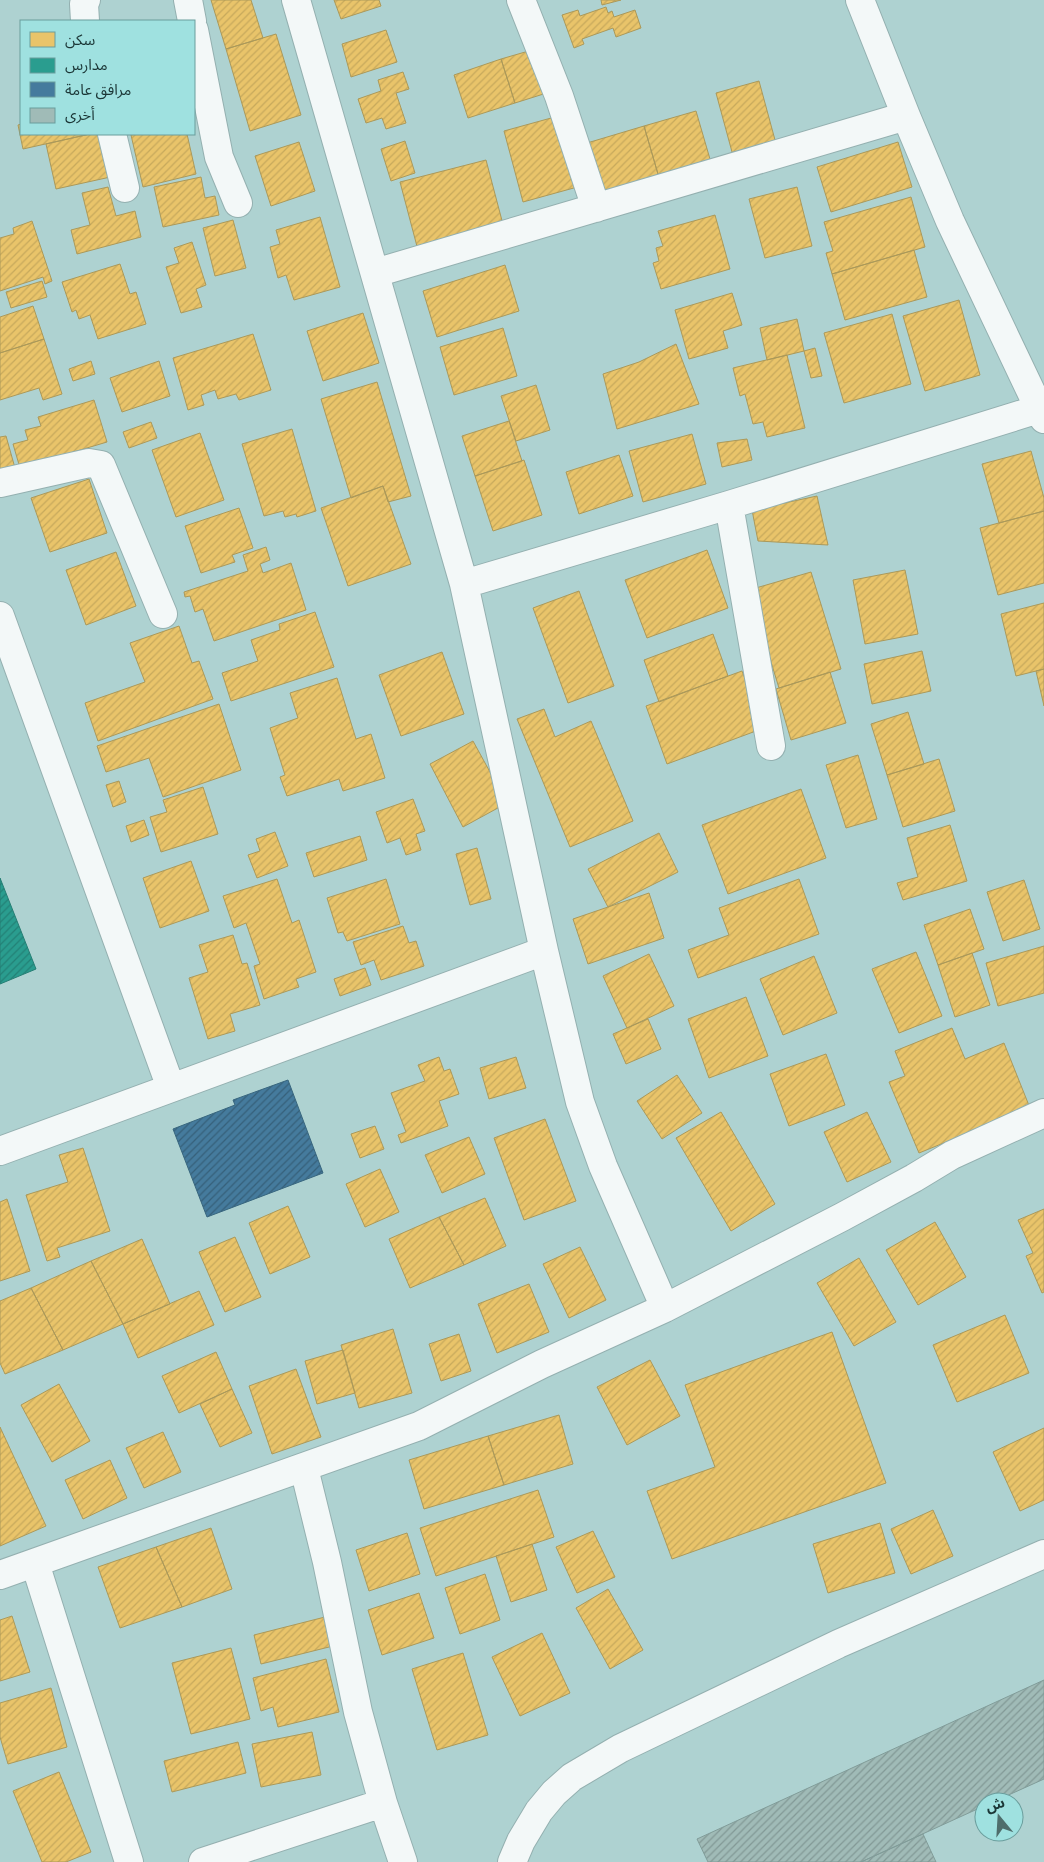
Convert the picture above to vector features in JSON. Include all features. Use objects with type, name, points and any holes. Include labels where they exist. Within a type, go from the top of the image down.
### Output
[{"type":"street","points":[[85,20],[84,4],[86,0]]},
{"type":"street","points":[[188,0],[192,20]]},
{"type":"street","points":[[296,0],[464,584],[544,951],[580,1102],[604,1166],[665,1308]]},
{"type":"street","points":[[521,0],[560,96],[596,208]]},
{"type":"street","points":[[464,584],[1042,414],[950,221],[860,0]]},
{"type":"street","points":[[195,35],[219,157],[238,203]]},
{"type":"street","points":[[375,273],[906,116]]},
{"type":"street","points":[[112,135],[125,188]]},
{"type":"street","points":[[0,483],[89,463],[100,465],[162,614]]},
{"type":"street","points":[[729,505],[771,746]]},
{"type":"street","points":[[0,616],[171,1088]]},
{"type":"street","points":[[0,1151],[544,951]]},
{"type":"street","points":[[0,1575],[419,1426],[542,1364],[665,1308],[842,1217],[952,1155],[1044,1113]]},
{"type":"street","points":[[304,1468],[327,1562],[358,1712],[383,1803],[403,1862]]},
{"type":"street","points":[[512,1862],[521,1841],[539,1811],[572,1776],[621,1748],[838,1644],[1044,1554]]},
{"type":"street","points":[[36,1563],[129,1862]]},
{"type":"street","points":[[203,1862],[383,1803]]},
{"type":"building: سكن","points":[[211,0],[251,0],[263,38],[226,49]]},
{"type":"building: سكن","points":[[334,0],[379,0],[381,6],[341,19]]},
{"type":"building: سكن","points":[[601,0],[621,0],[602,5]]},
{"type":"building: سكن","points":[[606,7],[608,13],[612,11],[614,17],[635,10],[641,28],[616,37],[613,28],[582,39],[584,44],[574,48],[562,15],[578,10],[580,16]]},
{"type":"building: سكن","points":[[386,30],[397,62],[351,77],[342,44]]},
{"type":"building: سكن","points":[[276,34],[301,115],[250,131],[226,49]]},
{"type":"building: سكن","points":[[539,48],[553,91],[515,103],[501,59]]},
{"type":"building: سكن","points":[[501,59],[515,103],[468,118],[454,75]]},
{"type":"building: سكن","points":[[403,72],[409,89],[396,93],[406,123],[386,129],[382,118],[366,123],[358,99],[381,91],[378,80]]},
{"type":"building: سكن","points":[[759,81],[778,151],[735,163],[716,93]]},
{"type":"building: سكن","points":[[696,111],[712,166],[660,181],[644,126]]},
{"type":"building: سكن","points":[[562,115],[581,186],[523,202],[504,131]]},
{"type":"building: سكن","points":[[644,126],[660,181],[604,198],[587,143]]},
{"type":"building: سكن","points":[[20,135],[86,135],[23,149]]},
{"type":"building: سكن","points":[[86,135],[106,135],[115,176],[56,189],[46,144]]},
{"type":"building: سكن","points":[[131,135],[187,135],[196,174],[143,187]]},
{"type":"building: سكن","points":[[405,141],[415,173],[391,181],[381,149]]},
{"type":"building: سكن","points":[[299,142],[315,191],[271,206],[255,156]]},
{"type":"building: سكن","points":[[898,142],[912,187],[831,212],[817,167]]},
{"type":"building: سكن","points":[[486,160],[505,232],[419,254],[400,182]]},
{"type":"building: سكن","points":[[201,177],[205,198],[215,196],[219,215],[163,227],[154,187]]},
{"type":"building: سكن","points":[[108,187],[116,216],[135,211],[141,237],[77,254],[71,230],[90,225],[82,193]]},
{"type":"building: سكن","points":[[797,187],[812,246],[765,258],[749,199]]},
{"type":"building: سكن","points":[[911,197],[925,247],[832,274],[826,253],[833,251],[824,222]]},
{"type":"building: سكن","points":[[715,215],[730,269],[661,289],[653,263],[659,261],[656,248],[663,246],[658,231]]},
{"type":"building: سكن","points":[[320,217],[340,287],[294,300],[286,275],[278,278],[270,247],[280,244],[276,230]]},
{"type":"building: سكن","points":[[233,220],[246,268],[215,276],[203,228]]},
{"type":"building: سكن","points":[[32,221],[52,281],[45,284],[43,277],[0,291],[0,238],[14,234],[13,228]]},
{"type":"building: سكن","points":[[192,242],[206,285],[196,289],[202,307],[181,313],[166,267],[179,263],[174,248]]},
{"type":"building: سكن","points":[[914,250],[927,297],[845,320],[832,274]]},
{"type":"building: سكن","points":[[120,264],[130,294],[136,292],[146,324],[98,339],[90,315],[79,319],[76,310],[72,312],[62,282]]},
{"type":"building: سكن","points":[[505,265],[519,311],[437,337],[423,291]]},
{"type":"building: سكن","points":[[42,281],[47,297],[11,308],[6,292]]},
{"type":"building: سكن","points":[[732,293],[742,325],[723,331],[728,348],[689,359],[675,310]]},
{"type":"building: سكن","points":[[959,300],[980,375],[925,391],[903,316]]},
{"type":"building: سكن","points":[[33,306],[44,339],[0,353],[0,317]]},
{"type":"building: سكن","points":[[363,313],[379,363],[323,381],[307,331]]},
{"type":"building: سكن","points":[[892,314],[911,384],[844,403],[824,333]]},
{"type":"building: سكن","points":[[797,319],[804,351],[767,360],[760,328]]},
{"type":"building: سكن","points":[[503,328],[517,376],[454,395],[440,347]]},
{"type":"building: سكن","points":[[253,334],[271,390],[239,400],[236,394],[218,399],[215,390],[201,395],[204,405],[188,410],[173,358]]},
{"type":"building: سكن","points":[[44,339],[62,394],[43,400],[39,388],[0,400],[0,353]]},
{"type":"building: سكن","points":[[676,344],[699,404],[617,429],[603,374],[639,362]]},
{"type":"building: سكن","points":[[815,348],[822,376],[811,378],[804,351]]},
{"type":"building: سكن","points":[[787,355],[805,428],[767,437],[763,422],[753,424],[745,394],[740,396],[733,368]]},
{"type":"building: سكن","points":[[91,361],[95,374],[73,381],[69,369]]},
{"type":"building: سكن","points":[[159,361],[170,396],[122,412],[110,378]]},
{"type":"building: سكن","points":[[377,382],[411,496],[388,502],[383,486],[351,498],[321,399]]},
{"type":"building: سكن","points":[[536,385],[550,430],[516,441],[501,396]]},
{"type":"building: سكن","points":[[94,400],[107,442],[20,468],[13,444],[28,440],[25,430],[41,426],[38,417]]},
{"type":"building: سكن","points":[[509,421],[522,461],[475,476],[462,436]]},
{"type":"building: سكن","points":[[151,422],[157,438],[129,448],[123,432]]},
{"type":"building: سكن","points":[[292,429],[316,511],[297,517],[296,514],[285,517],[283,511],[264,516],[242,444]]},
{"type":"building: سكن","points":[[200,433],[224,500],[176,517],[152,450]]},
{"type":"building: سكن","points":[[692,434],[706,484],[643,502],[629,451]]},
{"type":"building: سكن","points":[[6,436],[15,468],[0,472],[0,437]]},
{"type":"building: سكن","points":[[747,439],[752,460],[722,467],[717,443]]},
{"type":"building: سكن","points":[[1031,451],[1044,498],[1044,511],[999,523],[982,464]]},
{"type":"building: سكن","points":[[619,455],[633,496],[579,514],[566,472]]},
{"type":"building: سكن","points":[[524,460],[542,515],[493,531],[475,476]]},
{"type":"building: سكن","points":[[89,479],[107,533],[50,552],[31,498]]},
{"type":"building: سكن","points":[[383,486],[411,564],[348,586],[321,508]]},
{"type":"building: سكن","points":[[817,496],[828,545],[758,541],[752,510]]},
{"type":"building: سكن","points":[[239,508],[253,548],[232,555],[235,562],[201,573],[185,526]]},
{"type":"building: سكن","points":[[1044,511],[1044,583],[998,595],[980,528]]},
{"type":"building: سكن","points":[[266,547],[270,560],[260,564],[263,573],[291,563],[306,610],[214,641],[203,609],[195,612],[190,596],[185,597],[184,592],[248,571],[243,555]]},
{"type":"building: سكن","points":[[707,550],[728,608],[647,638],[625,580]]},
{"type":"building: سكن","points":[[116,552],[136,606],[86,625],[66,570]]},
{"type":"building: سكن","points":[[905,570],[918,634],[865,644],[853,580]]},
{"type":"building: سكن","points":[[811,572],[841,669],[779,688],[749,590]]},
{"type":"building: سكن","points":[[579,591],[614,686],[568,703],[533,608]]},
{"type":"building: سكن","points":[[1044,603],[1044,669],[1016,676],[1001,614]]},
{"type":"building: سكن","points":[[315,612],[334,667],[231,701],[222,673],[258,661],[251,640],[280,630],[279,624]]},
{"type":"building: سكن","points":[[179,626],[192,663],[199,661],[213,699],[98,741],[85,703],[145,682],[130,643]]},
{"type":"building: سكن","points":[[713,634],[728,676],[659,702],[644,660]]},
{"type":"building: سكن","points":[[922,651],[931,691],[872,704],[864,664]]},
{"type":"building: سكن","points":[[442,652],[464,714],[401,736],[379,675]]},
{"type":"building: سكن","points":[[1044,669],[1044,706],[1036,671]]},
{"type":"building: سكن","points":[[742,671],[764,728],[667,764],[646,706]]},
{"type":"building: سكن","points":[[830,672],[846,723],[791,740],[776,689]]},
{"type":"building: سكن","points":[[337,678],[356,739],[371,734],[385,778],[343,791],[339,779],[287,796],[280,777],[285,775],[270,728],[298,718],[290,693]]},
{"type":"building: سكن","points":[[219,704],[241,770],[163,797],[149,758],[106,772],[97,746]]},
{"type":"building: سكن","points":[[544,709],[555,737],[591,721],[633,821],[570,847],[517,719]]},
{"type":"building: سكن","points":[[908,712],[924,764],[887,775],[871,724]]},
{"type":"building: سكن","points":[[473,741],[507,803],[463,827],[430,764]]},
{"type":"building: سكن","points":[[858,755],[877,819],[846,828],[826,765]]},
{"type":"building: سكن","points":[[939,759],[955,811],[903,827],[887,775]]},
{"type":"building: سكن","points":[[119,781],[126,802],[113,807],[106,785]]},
{"type":"building: سكن","points":[[203,787],[218,834],[161,852],[150,817],[167,812],[163,800]]},
{"type":"building: سكن","points":[[801,789],[826,858],[728,894],[702,825]]},
{"type":"building: سكن","points":[[413,799],[425,831],[416,834],[421,850],[406,855],[400,838],[387,843],[376,812]]},
{"type":"building: سكن","points":[[144,820],[149,835],[131,842],[126,826]]},
{"type":"building: سكن","points":[[950,825],[967,881],[903,900],[897,883],[918,877],[907,838]]},
{"type":"building: سكن","points":[[275,832],[288,866],[257,878],[248,855],[260,851],[256,839]]},
{"type":"building: سكن","points":[[659,833],[678,872],[608,907],[588,869]]},
{"type":"building: سكن","points":[[360,836],[367,860],[314,877],[306,853]]},
{"type":"building: سكن","points":[[477,848],[491,899],[470,905],[456,854]]},
{"type":"building: سكن","points":[[191,861],[209,911],[160,928],[143,878]]},
{"type":"building: سكن","points":[[277,879],[292,923],[299,920],[316,972],[296,979],[299,987],[264,999],[254,966],[260,964],[246,923],[234,928],[223,896]]},
{"type":"building: سكن","points":[[386,879],[400,924],[347,941],[343,932],[338,933],[327,898]]},
{"type":"building: سكن","points":[[799,879],[819,934],[698,978],[688,950],[729,935],[719,908]]},
{"type":"building: سكن","points":[[1024,880],[1040,929],[1003,941],[987,892]]},
{"type":"building: سكن","points":[[649,893],[664,938],[588,964],[573,919]]},
{"type":"building: سكن","points":[[970,909],[984,949],[938,965],[924,925]]},
{"type":"building: سكن","points":[[403,926],[409,943],[416,941],[424,966],[381,980],[374,960],[361,965],[353,942]]},
{"type":"building: سكن","points":[[233,935],[242,964],[247,963],[260,1005],[230,1014],[235,1031],[208,1039],[189,978],[208,972],[199,945]]},
{"type":"building: سكن","points":[[1044,946],[1044,993],[998,1006],[986,963]]},
{"type":"building: سكن","points":[[916,952],[942,1016],[899,1033],[872,969]]},
{"type":"building: سكن","points":[[972,953],[990,1005],[955,1017],[938,965]]},
{"type":"building: سكن","points":[[649,954],[674,1006],[627,1028],[603,976]]},
{"type":"building: سكن","points":[[814,956],[837,1013],[783,1035],[760,979]]},
{"type":"building: سكن","points":[[365,968],[371,985],[340,996],[334,979]]},
{"type":"building: سكن","points":[[746,997],[768,1056],[709,1078],[688,1019]]},
{"type":"building: سكن","points":[[648,1019],[661,1049],[626,1064],[613,1034]]},
{"type":"building: سكن","points":[[952,1028],[965,1059],[1004,1043],[1030,1108],[919,1153],[889,1082],[905,1076],[895,1051]]},
{"type":"building: سكن","points":[[826,1054],[845,1105],[789,1126],[770,1074]]},
{"type":"building: سكن","points":[[439,1057],[444,1071],[450,1069],[459,1094],[439,1101],[448,1126],[401,1143],[398,1135],[406,1132],[391,1093],[425,1081],[418,1065]]},
{"type":"building: سكن","points":[[516,1057],[526,1088],[489,1099],[480,1068]]},
{"type":"building: سكن","points":[[677,1075],[702,1113],[662,1139],[637,1101]]},
{"type":"building: سكن","points":[[721,1112],[775,1204],[731,1231],[676,1138]]},
{"type":"building: سكن","points":[[867,1112],[891,1162],[847,1182],[824,1132]]},
{"type":"building: سكن","points":[[545,1119],[576,1201],[524,1220],[494,1138]]},
{"type":"building: سكن","points":[[375,1126],[384,1149],[360,1158],[351,1134]]},
{"type":"building: سكن","points":[[469,1137],[485,1174],[442,1193],[425,1155]]},
{"type":"building: سكن","points":[[83,1148],[110,1231],[57,1248],[60,1257],[47,1261],[26,1195],[68,1182],[59,1155]]},
{"type":"building: سكن","points":[[380,1169],[399,1212],[365,1227],[346,1184]]},
{"type":"building: سكن","points":[[485,1198],[506,1246],[464,1265],[439,1217]]},
{"type":"building: سكن","points":[[7,1199],[30,1271],[0,1281],[0,1202]]},
{"type":"building: سكن","points":[[288,1206],[310,1257],[270,1274],[249,1223]]},
{"type":"building: سكن","points":[[1044,1209],[1044,1292],[1042,1293],[1026,1256],[1033,1253],[1018,1220]]},
{"type":"building: سكن","points":[[439,1217],[464,1265],[410,1288],[389,1239]]},
{"type":"building: سكن","points":[[935,1222],[966,1277],[918,1305],[886,1250]]},
{"type":"building: سكن","points":[[235,1237],[261,1297],[225,1312],[199,1252]]},
{"type":"building: سكن","points":[[142,1239],[170,1304],[123,1324],[91,1261]]},
{"type":"building: سكن","points":[[580,1247],[606,1300],[569,1318],[543,1264]]},
{"type":"building: سكن","points":[[859,1258],[896,1322],[854,1346],[817,1283]]},
{"type":"building: سكن","points":[[91,1261],[123,1324],[63,1350],[31,1288]]},
{"type":"building: سكن","points":[[529,1284],[549,1332],[497,1353],[478,1304]]},
{"type":"building: سكن","points":[[31,1288],[63,1350],[5,1374],[0,1363],[0,1301]]},
{"type":"building: سكن","points":[[199,1291],[214,1325],[138,1358],[123,1324]]},
{"type":"building: سكن","points":[[1005,1315],[1029,1373],[957,1402],[933,1345]]},
{"type":"building: سكن","points":[[393,1329],[412,1393],[359,1408],[341,1345]]},
{"type":"building: سكن","points":[[832,1332],[886,1483],[672,1559],[647,1491],[715,1467],[685,1385]]},
{"type":"building: سكن","points":[[459,1334],[471,1371],[441,1381],[429,1344]]},
{"type":"building: سكن","points":[[343,1350],[355,1393],[317,1404],[305,1361]]},
{"type":"building: سكن","points":[[216,1352],[232,1389],[179,1413],[162,1376]]},
{"type":"building: سكن","points":[[650,1360],[680,1416],[627,1445],[597,1387]]},
{"type":"building: سكن","points":[[296,1369],[321,1437],[272,1454],[249,1386]]},
{"type":"building: سكن","points":[[59,1384],[90,1441],[52,1462],[21,1405]]},
{"type":"building: سكن","points":[[232,1389],[252,1433],[220,1447],[200,1404]]},
{"type":"building: سكن","points":[[559,1415],[573,1464],[504,1485],[488,1436]]},
{"type":"building: سكن","points":[[0,1427],[46,1526],[0,1546]]},
{"type":"building: سكن","points":[[1044,1428],[1044,1500],[1020,1511],[993,1452]]},
{"type":"building: سكن","points":[[163,1432],[181,1472],[144,1488],[126,1448]]},
{"type":"building: سكن","points":[[488,1436],[504,1485],[424,1509],[409,1460]]},
{"type":"building: سكن","points":[[110,1460],[127,1498],[83,1519],[65,1480]]},
{"type":"building: سكن","points":[[538,1490],[554,1537],[436,1576],[420,1528]]},
{"type":"building: سكن","points":[[933,1510],[953,1556],[911,1574],[891,1529]]},
{"type":"building: سكن","points":[[880,1523],[895,1573],[828,1593],[813,1544]]},
{"type":"building: سكن","points":[[211,1528],[232,1589],[182,1607],[156,1547]]},
{"type":"building: سكن","points":[[593,1531],[615,1577],[577,1593],[556,1547]]},
{"type":"building: سكن","points":[[407,1533],[420,1574],[369,1591],[356,1550]]},
{"type":"building: سكن","points":[[532,1544],[547,1590],[511,1602],[496,1556]]},
{"type":"building: سكن","points":[[156,1547],[182,1607],[120,1628],[98,1567]]},
{"type":"building: سكن","points":[[485,1574],[500,1620],[460,1634],[445,1588]]},
{"type":"building: سكن","points":[[608,1589],[643,1650],[610,1669],[576,1608]]},
{"type":"building: سكن","points":[[419,1593],[434,1638],[382,1655],[368,1610]]},
{"type":"building: سكن","points":[[12,1616],[30,1672],[0,1681],[0,1620]]},
{"type":"building: سكن","points":[[325,1617],[333,1646],[261,1664],[254,1635]]},
{"type":"building: سكن","points":[[542,1633],[570,1693],[520,1716],[492,1657]]},
{"type":"building: سكن","points":[[231,1648],[250,1719],[191,1734],[172,1663]]},
{"type":"building: سكن","points":[[463,1653],[488,1735],[437,1750],[412,1669]]},
{"type":"building: سكن","points":[[326,1659],[339,1712],[278,1727],[273,1707],[261,1711],[253,1678]]},
{"type":"building: سكن","points":[[51,1688],[67,1747],[8,1764],[0,1737],[0,1703]]},
{"type":"building: سكن","points":[[312,1732],[321,1775],[261,1787],[252,1744]]},
{"type":"building: سكن","points":[[238,1742],[246,1773],[172,1792],[164,1761]]},
{"type":"building: سكن","points":[[59,1772],[91,1852],[66,1862],[42,1862],[13,1791]]},
{"type":"building: مدارس","points":[[0,878],[36,969],[0,984]]},
{"type":"building: مرافق عامة","points":[[288,1080],[323,1173],[207,1217],[173,1129],[235,1105],[233,1100]]},
{"type":"building: أخرى","points":[[1044,1680],[1044,1779],[1015,1792],[974,1792],[974,1811],[861,1862],[708,1862],[697,1839]]},
{"type":"building: أخرى","points":[[923,1834],[936,1862],[861,1862]]}]
